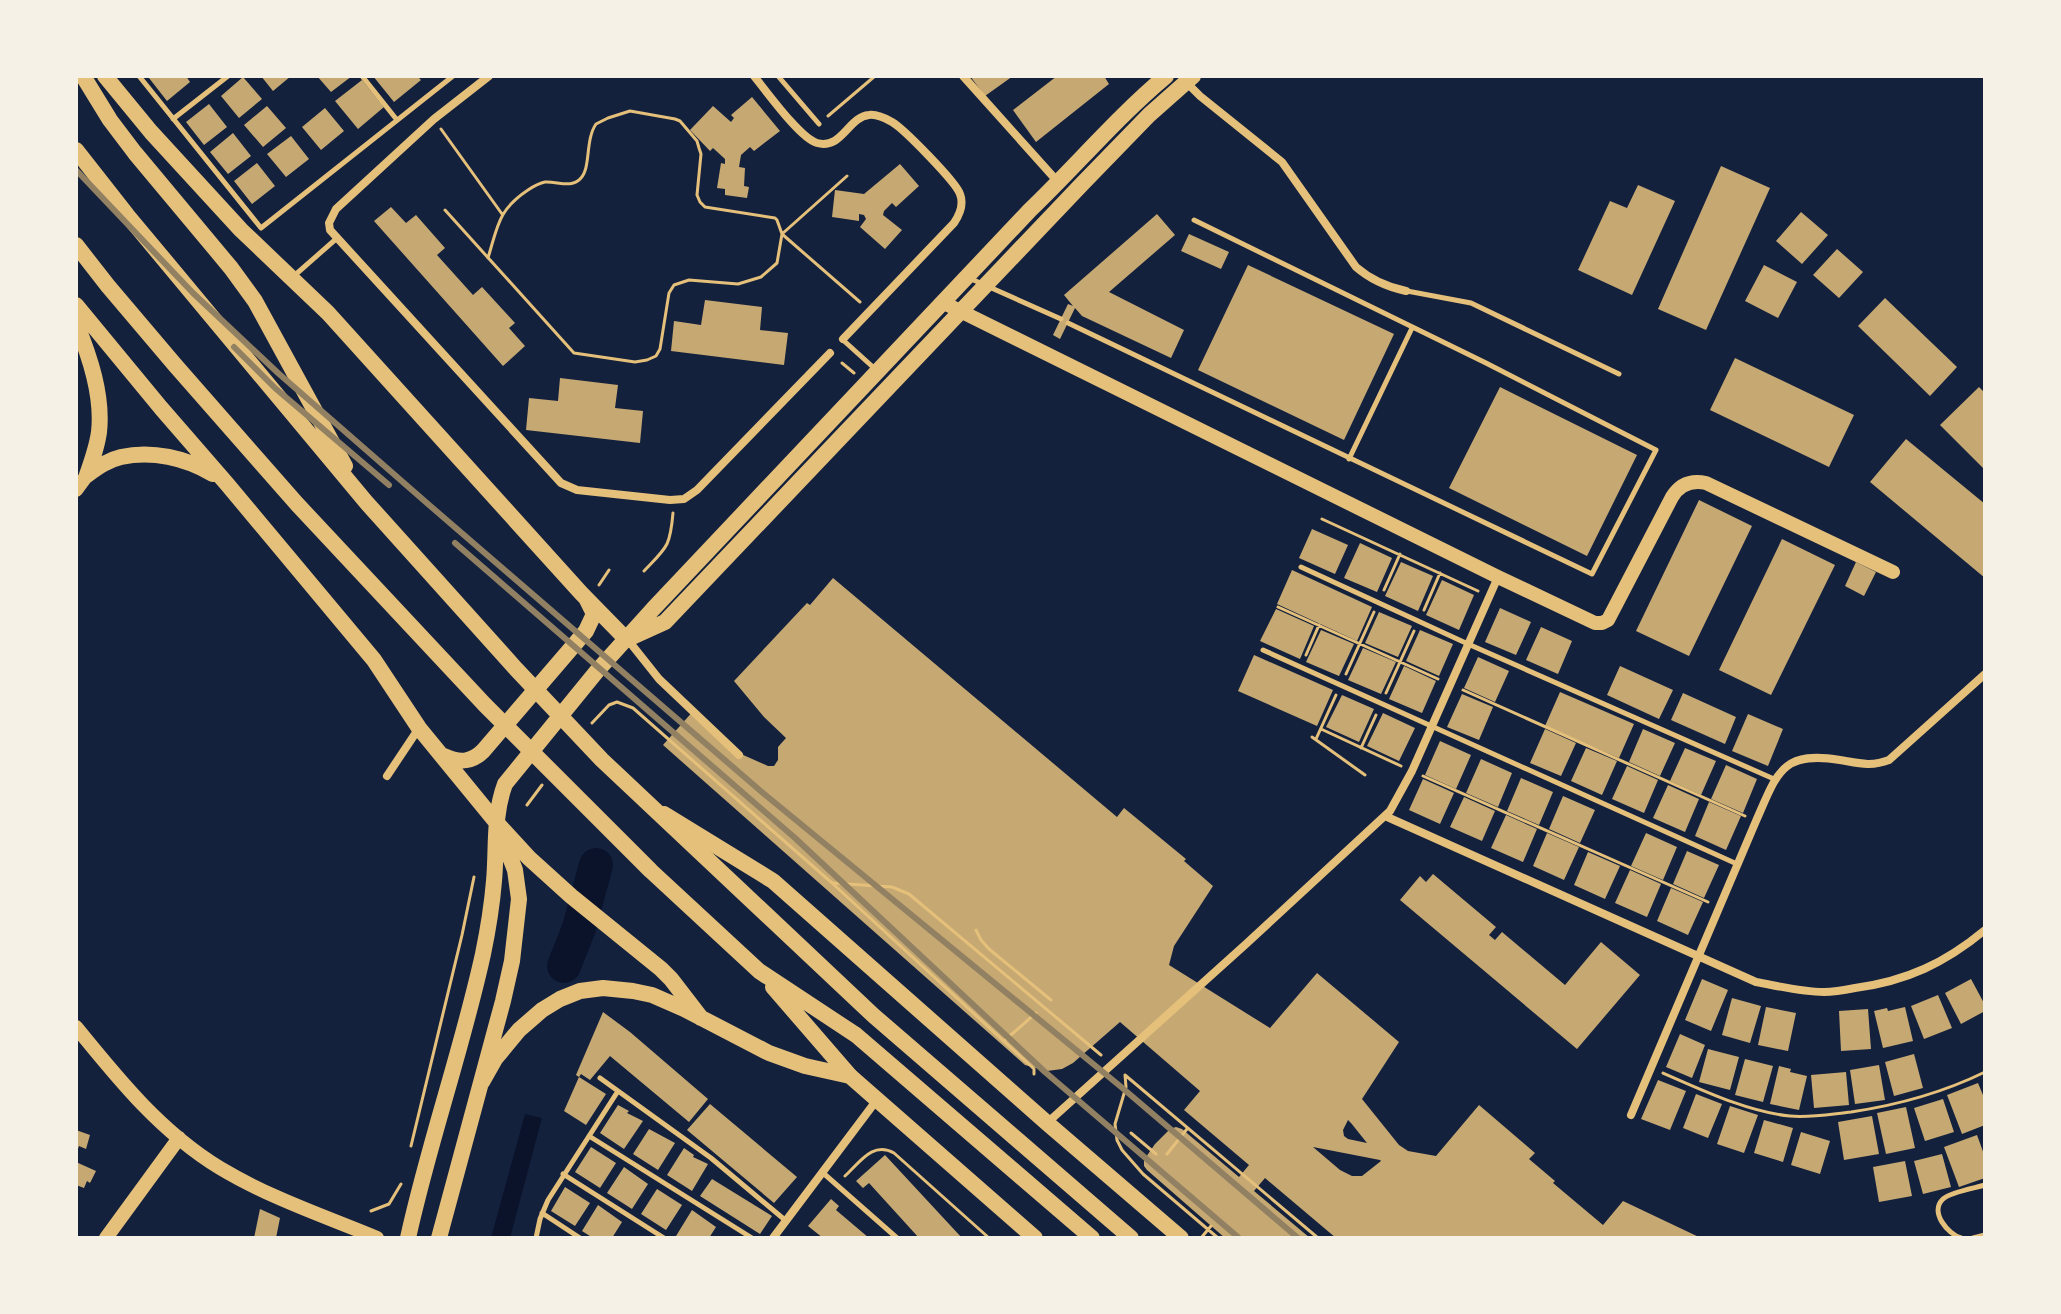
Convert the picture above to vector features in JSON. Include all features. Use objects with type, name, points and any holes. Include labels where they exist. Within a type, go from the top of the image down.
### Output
[{"type":"main road","points":[[83,76],[135,153],[255,301],[366,502]]},
{"type":"main road","points":[[105,76],[151,132],[231,219],[328,313],[627,640]]},
{"type":"main road","points":[[408,1238],[420,1182],[483,953],[494,881],[496,822],[505,784],[597,671],[653,609],[1124,112],[1166,76]]},
{"type":"main road","points":[[627,640],[665,622],[984,285],[1149,115],[1189,79]]},
{"type":"main road","points":[[76,150],[366,502],[602,760],[874,1016],[1131,1238]]},
{"type":"main road","points":[[76,245],[175,365],[297,504],[485,705],[651,871],[759,971],[850,1076],[1035,1238]]},
{"type":"main road","points":[[76,305],[374,660],[419,728],[496,822],[529,858],[571,896],[661,969],[701,1018]]},
{"type":"main road","points":[[76,323],[96,383],[98,403],[99,429],[87,475]]},
{"type":"main road","points":[[87,475],[105,462],[121,457],[165,456],[191,462],[227,484]]},
{"type":"main road","points":[[444,756],[468,761],[483,751],[586,631],[594,614],[586,598]]},
{"type":"main road","points":[[650,805],[773,881],[1181,1238]]},
{"type":"main road","points":[[439,1238],[512,961],[519,899],[515,870],[496,822]]},
{"type":"main road","points":[[759,971],[856,1035],[1092,1238]]},
{"type":"main road","points":[[484,1075],[527,1022],[550,1005],[580,991],[603,988],[633,991],[666,1001],[786,1060],[850,1076]]},
{"type":"main road","points":[[456,1060],[484,1075]]},
{"type":"street","points":[[489,76],[434,119],[336,209],[329,223],[330,230],[561,483],[577,490],[675,501],[684,499],[697,490],[830,353]]},
{"type":"street","points":[[754,76],[809,140],[827,145],[836,141],[865,115],[895,123],[961,195],[961,206],[954,223],[843,339]]},
{"type":"street","points":[[963,76],[1058,182]]},
{"type":"street","points":[[1189,79],[1200,96],[1282,162],[1356,267],[1383,284],[1406,291]]},
{"type":"street","points":[[944,303],[1587,621],[1602,623],[1608,620],[1677,489],[1699,481],[1893,572]]},
{"type":"street","points":[[76,490],[87,475]]},
{"type":"street","points":[[1047,1123],[1385,816],[1412,771],[1498,577]]},
{"type":"street","points":[[627,640],[659,679],[739,755]]},
{"type":"street","points":[[1631,1115],[1774,779],[1783,768],[1804,759],[1822,758],[1860,765],[1875,765],[1889,760],[1985,674]]},
{"type":"street","points":[[387,776],[419,728]]},
{"type":"street","points":[[1385,816],[1756,982],[1789,989],[1825,992],[1900,980],[1948,957],[1985,930]]},
{"type":"street","points":[[76,1027],[142,1105],[218,1167],[267,1194],[377,1238]]},
{"type":"street","points":[[773,1238],[876,1101]]},
{"type":"street","points":[[106,1238],[179,1138]]},
{"type":"lane","points":[[139,76],[261,228],[453,76]]},
{"type":"lane","points":[[173,119],[228,76]]},
{"type":"lane","points":[[362,76],[397,120]]},
{"type":"lane","points":[[778,76],[819,124]]},
{"type":"lane","points":[[1068,323],[1592,574],[1656,450],[1194,220]]},
{"type":"lane","points":[[291,279],[336,239]]},
{"type":"lane","points":[[968,277],[1061,319]]},
{"type":"lane","points":[[1406,291],[1471,303],[1619,374]]},
{"type":"lane","points":[[1349,459],[1412,328]]},
{"type":"lane","points":[[843,339],[878,372]]},
{"type":"lane","points":[[1301,567],[1774,779]]},
{"type":"lane","points":[[1263,650],[1737,864]]},
{"type":"lane","points":[[600,1078],[711,1158],[785,1220]]},
{"type":"lane","points":[[536,1238],[548,1200],[618,1091]]},
{"type":"lane","points":[[589,1136],[752,1238]]},
{"type":"lane","points":[[822,1172],[897,1238]]},
{"type":"lane","points":[[563,1174],[664,1238]]},
{"type":"lane","points":[[1961,1238],[1944,1227],[1938,1209],[1940,1201],[1985,1185]]},
{"type":"lane","points":[[542,1213],[580,1238]]},
{"type":"lane","points":[[1973,1238],[1985,1235]]},
{"type":"path","points":[[819,124],[875,76]]},
{"type":"path","points":[[488,258],[505,208],[540,183],[576,183],[582,178],[590,136],[596,124],[630,111],[680,121],[697,141],[701,154],[697,195],[705,207],[771,216],[777,220],[782,234],[870,311]]},
{"type":"path","points":[[444,134],[502,214]]},
{"type":"path","points":[[445,210],[574,353],[635,362],[656,356],[660,349],[669,293],[674,285],[689,280],[738,284],[761,277],[777,263],[782,234],[847,176]]},
{"type":"path","points":[[830,353],[860,378]]},
{"type":"path","points":[[644,571],[670,541],[675,501]]},
{"type":"path","points":[[1322,519],[1489,596]]},
{"type":"path","points":[[1365,775],[1314,738],[1321,729],[1400,554]]},
{"type":"path","points":[[599,585],[609,570]]},
{"type":"path","points":[[1361,748],[1440,573]]},
{"type":"path","points":[[1278,607],[1756,821]]},
{"type":"path","points":[[1300,667],[1319,625]]},
{"type":"path","points":[[633,708],[832,883],[1034,1069],[1034,1074]]},
{"type":"path","points":[[1321,729],[1719,907]]},
{"type":"path","points":[[408,1156],[474,877]]},
{"type":"path","points":[[832,883],[882,885],[909,894],[1107,1060]]},
{"type":"path","points":[[976,930],[989,949],[1051,1000]]},
{"type":"path","points":[[1004,1041],[1036,1013]]},
{"type":"path","points":[[1651,1068],[1709,1093],[1791,1116],[1828,1115],[1902,1103],[1964,1083],[1985,1072]]},
{"type":"path","points":[[1218,1238],[1143,1174],[1122,1150],[1115,1124],[1126,1087],[1125,1075],[1318,1238]]},
{"type":"path","points":[[1167,1154],[1188,1128]]},
{"type":"path","points":[[1131,1133],[1156,1154]]},
{"type":"path","points":[[836,1184],[870,1152],[880,1148],[894,1153],[989,1238]]},
{"type":"path","points":[[927,1183],[933,1178]]},
{"type":"path","points":[[371,1211],[389,1204],[401,1184]]},
{"type":"path","points":[[1201,1238],[1211,1226]]},
{"type":"water","points":[[587,858],[606,877],[595,923],[579,968],[554,962]]},
{"type":"water","points":[[525,1114],[542,1118],[510,1238],[491,1238]]},
{"type":"building","points":[[186,76],[190,82],[167,101],[149,78]]},
{"type":"building","points":[[261,76],[291,76],[273,91]]},
{"type":"building","points":[[317,76],[352,76],[331,92]]},
{"type":"building","points":[[373,76],[417,76],[421,80],[394,102]]},
{"type":"building","points":[[970,76],[1013,76],[985,96]]},
{"type":"building","points":[[1057,76],[1104,76],[1109,84],[1036,142],[1013,110]]},
{"type":"building","points":[[243,77],[262,99],[239,118],[221,96]]},
{"type":"building","points":[[362,80],[384,107],[358,129],[335,101]]},
{"type":"building","points":[[752,97],[780,131],[754,151],[750,147],[741,155],[739,167],[745,168],[744,186],[749,187],[747,198],[725,195],[725,189],[717,188],[721,163],[725,164],[725,159],[713,148],[710,151],[690,130],[713,106],[731,122],[734,118],[731,115]]},
{"type":"building","points":[[209,104],[227,127],[204,145],[186,122]]},
{"type":"building","points":[[267,106],[286,128],[263,147],[244,125]]},
{"type":"building","points":[[325,108],[344,131],[321,150],[302,127]]},
{"type":"building","points":[[233,133],[251,156],[228,174],[210,152]]},
{"type":"building","points":[[291,136],[309,159],[286,177],[267,154]]},
{"type":"building","points":[[257,163],[275,186],[252,204],[234,181]]},
{"type":"building","points":[[900,164],[919,186],[896,207],[892,203],[884,211],[883,215],[902,230],[885,249],[860,227],[866,219],[864,215],[859,214],[859,221],[832,217],[835,190],[864,194]]},
{"type":"building","points":[[1721,166],[1770,188],[1706,330],[1658,309]]},
{"type":"building","points":[[1638,185],[1675,201],[1632,295],[1578,270],[1610,201],[1627,208]]},
{"type":"building","points":[[391,207],[406,223],[416,215],[445,248],[437,255],[473,295],[482,287],[515,323],[509,328],[525,346],[503,366],[374,221]]},
{"type":"building","points":[[1801,212],[1828,235],[1802,264],[1776,241]]},
{"type":"building","points":[[1157,214],[1175,235],[1109,292],[1184,330],[1171,358],[1082,316],[1075,308],[1060,339],[1053,335],[1068,304],[1073,306],[1064,295]]},
{"type":"building","points":[[1189,234],[1229,252],[1221,269],[1181,251]]},
{"type":"building","points":[[1837,249],[1863,272],[1839,298],[1813,275]]},
{"type":"building","points":[[1248,265],[1394,334],[1344,440],[1198,370]]},
{"type":"building","points":[[1764,265],[1797,282],[1778,318],[1745,301]]},
{"type":"building","points":[[1885,298],[1957,367],[1930,396],[1858,326]]},
{"type":"building","points":[[705,300],[762,307],[760,330],[788,333],[784,365],[671,351],[674,321],[701,325]]},
{"type":"building","points":[[1735,358],[1854,415],[1829,467],[1710,410]]},
{"type":"building","points":[[560,378],[618,385],[615,408],[643,411],[640,443],[526,430],[529,398],[558,401]]},
{"type":"building","points":[[1500,387],[1637,455],[1587,556],[1449,488]]},
{"type":"building","points":[[1979,387],[1985,393],[1985,470],[1940,425]]},
{"type":"building","points":[[1906,439],[1985,504],[1985,578],[1870,482]]},
{"type":"building","points":[[1699,500],[1752,526],[1689,656],[1636,631]]},
{"type":"building","points":[[1312,529],[1348,545],[1335,574],[1299,558]]},
{"type":"building","points":[[1782,539],[1835,565],[1771,695],[1719,670]]},
{"type":"building","points":[[1360,543],[1392,558],[1377,592],[1344,578]]},
{"type":"building","points":[[1401,562],[1433,576],[1418,611],[1385,596]]},
{"type":"building","points":[[1856,562],[1876,572],[1864,596],[1845,586]]},
{"type":"building","points":[[1292,570],[1372,607],[1357,641],[1277,604]]},
{"type":"building","points":[[833,578],[1117,817],[1124,808],[1186,859],[1184,861],[1213,886],[1174,946],[1169,965],[1270,1028],[1317,973],[1399,1042],[1362,1099],[1399,1145],[1408,1151],[1436,1156],[1479,1105],[1535,1153],[1529,1159],[1555,1181],[1553,1183],[1603,1225],[1623,1201],[1701,1238],[1336,1238],[1265,1178],[1254,1191],[1310,1238],[1225,1238],[1144,1166],[1144,1160],[1155,1144],[1176,1127],[1239,1177],[1249,1165],[1184,1110],[1200,1091],[1120,1022],[1062,1069],[1047,1071],[1025,1065],[663,745],[695,709],[741,754],[774,766],[778,760],[778,747],[786,738],[734,681],[807,603],[810,605]],"holes":[[[1348,1120],[1351,1123],[1367,1143],[1344,1136],[1343,1130]],[[1313,1147],[1380,1160],[1381,1161],[1362,1176],[1352,1176]]]},
{"type":"building","points":[[1442,580],[1474,595],[1459,630],[1426,615]]},
{"type":"building","points":[[1500,608],[1531,622],[1516,655],[1485,642]]},
{"type":"building","points":[[1276,609],[1314,626],[1300,659],[1260,641]]},
{"type":"building","points":[[1379,612],[1412,626],[1398,657],[1365,643]]},
{"type":"building","points":[[1541,627],[1572,641],[1558,674],[1526,660]]},
{"type":"building","points":[[1321,630],[1354,644],[1339,676],[1306,662]]},
{"type":"building","points":[[1420,630],[1453,644],[1439,676],[1406,661]]},
{"type":"building","points":[[1363,648],[1396,662],[1381,694],[1348,680]]},
{"type":"building","points":[[1254,655],[1333,690],[1317,726],[1238,691]]},
{"type":"building","points":[[1478,657],[1509,671],[1495,702],[1464,688]]},
{"type":"building","points":[[1404,666],[1436,681],[1422,713],[1389,699]]},
{"type":"building","points":[[1620,666],[1673,690],[1659,719],[1607,695]]},
{"type":"building","points":[[1560,692],[1634,724],[1619,758],[1545,726]]},
{"type":"building","points":[[1683,693],[1736,717],[1725,744],[1671,720]]},
{"type":"building","points":[[1462,694],[1493,707],[1479,740],[1447,727]]},
{"type":"building","points":[[1342,695],[1374,709],[1359,742],[1326,727]]},
{"type":"building","points":[[1383,713],[1415,728],[1399,761],[1367,746]]},
{"type":"building","points":[[1748,714],[1783,729],[1768,766],[1732,751]]},
{"type":"building","points":[[1545,729],[1576,743],[1561,776],[1530,763]]},
{"type":"building","points":[[1643,729],[1675,743],[1660,776],[1629,762]]},
{"type":"building","points":[[1440,741],[1471,755],[1456,789],[1425,775]]},
{"type":"building","points":[[1586,748],[1617,761],[1602,795],[1571,781]]},
{"type":"building","points":[[1685,748],[1716,761],[1701,795],[1670,781]]},
{"type":"building","points":[[1481,759],[1512,773],[1498,807],[1466,793]]},
{"type":"building","points":[[1726,765],[1757,779],[1743,813],[1711,799]]},
{"type":"building","points":[[1627,766],[1658,780],[1644,813],[1612,799]]},
{"type":"building","points":[[1521,778],[1553,792],[1539,825],[1507,811]]},
{"type":"building","points":[[1423,779],[1454,793],[1440,824],[1409,810]]},
{"type":"building","points":[[1668,785],[1699,799],[1685,832],[1653,818]]},
{"type":"building","points":[[1563,796],[1595,810],[1580,843],[1549,829]]},
{"type":"building","points":[[1464,797],[1495,811],[1482,841],[1450,827]]},
{"type":"building","points":[[1709,802],[1741,816],[1726,850],[1695,836]]},
{"type":"building","points":[[1506,815],[1537,829],[1523,862],[1491,848]]},
{"type":"building","points":[[1547,833],[1579,847],[1564,880],[1533,866]]},
{"type":"building","points":[[1646,833],[1677,847],[1663,880],[1631,866]]},
{"type":"building","points":[[1687,851],[1719,865],[1704,898],[1673,884]]},
{"type":"building","points":[[1588,852],[1620,866],[1605,899],[1574,885]]},
{"type":"building","points":[[1630,870],[1661,884],[1647,917],[1615,903]]},
{"type":"building","points":[[1433,874],[1496,927],[1489,935],[1495,940],[1502,932],[1565,985],[1601,942],[1640,975],[1577,1049],[1400,900],[1420,876],[1426,882]]},
{"type":"building","points":[[1671,888],[1703,902],[1688,935],[1657,921]]},
{"type":"building","points":[[1702,979],[1728,990],[1711,1031],[1685,1020]]},
{"type":"building","points":[[1971,979],[1985,1005],[1985,1011],[1961,1024],[1945,993]]},
{"type":"building","points":[[1938,995],[1952,1028],[1924,1039],[1911,1006]]},
{"type":"building","points":[[1732,998],[1761,1006],[1750,1043],[1722,1035]]},
{"type":"building","points":[[1766,1007],[1796,1013],[1788,1051],[1758,1045]]},
{"type":"building","points":[[1905,1007],[1913,1041],[1883,1048],[1874,1011]]},
{"type":"building","points":[[1868,1009],[1871,1049],[1841,1051],[1839,1011]]},
{"type":"building","points":[[603,1012],[708,1099],[689,1122],[610,1056],[590,1080],[581,1074],[579,1077],[576,1075]]},
{"type":"building","points":[[1680,1034],[1705,1045],[1692,1078],[1666,1067]]},
{"type":"building","points":[[1708,1049],[1739,1057],[1730,1090],[1699,1082]]},
{"type":"building","points":[[1914,1054],[1923,1088],[1894,1096],[1885,1062]]},
{"type":"building","points":[[1745,1059],[1773,1066],[1763,1102],[1735,1095]]},
{"type":"building","points":[[1879,1065],[1885,1100],[1855,1104],[1850,1070]]},
{"type":"building","points":[[1779,1066],[1807,1076],[1799,1110],[1770,1104]]},
{"type":"building","points":[[1846,1072],[1849,1105],[1814,1108],[1811,1075]]},
{"type":"building","points":[[579,1077],[606,1094],[586,1125],[564,1111]]},
{"type":"building","points":[[1658,1080],[1686,1091],[1670,1130],[1641,1119]]},
{"type":"building","points":[[1978,1083],[1985,1100],[1985,1125],[1962,1134],[1947,1095]]},
{"type":"building","points":[[1696,1094],[1722,1104],[1708,1138],[1683,1128]]},
{"type":"building","points":[[1943,1099],[1954,1132],[1925,1141],[1914,1108]]},
{"type":"building","points":[[710,1104],[797,1177],[774,1203],[687,1130]]},
{"type":"building","points":[[618,1105],[643,1121],[624,1149],[600,1133]]},
{"type":"building","points":[[1730,1106],[1758,1115],[1744,1153],[1717,1144]]},
{"type":"building","points":[[1906,1107],[1915,1148],[1886,1154],[1877,1113]]},
{"type":"building","points":[[1872,1116],[1879,1154],[1844,1160],[1838,1122]]},
{"type":"building","points":[[1764,1120],[1793,1128],[1783,1162],[1754,1153]]},
{"type":"building","points":[[649,1129],[675,1143],[658,1170],[633,1154]]},
{"type":"building","points":[[76,1130],[90,1135],[86,1149],[79,1146],[76,1154]]},
{"type":"building","points":[[1801,1132],[1830,1141],[1820,1174],[1791,1165]]},
{"type":"building","points":[[1977,1135],[1985,1157],[1985,1178],[1959,1187],[1944,1147]]},
{"type":"building","points":[[591,1147],[616,1163],[600,1188],[575,1172]]},
{"type":"building","points":[[684,1148],[693,1157],[708,1164],[692,1191],[667,1175]]},
{"type":"building","points":[[1942,1154],[1951,1187],[1923,1194],[1914,1161]]},
{"type":"building","points":[[885,1155],[962,1238],[919,1238],[869,1183],[863,1188],[856,1181]]},
{"type":"building","points":[[1905,1161],[1912,1196],[1879,1202],[1873,1167]]},
{"type":"building","points":[[76,1162],[96,1171],[84,1188],[76,1185]]},
{"type":"building","points":[[624,1167],[648,1184],[632,1209],[607,1193]]},
{"type":"building","points":[[712,1179],[772,1216],[760,1234],[700,1196]]},
{"type":"building","points":[[565,1187],[590,1203],[575,1226],[551,1211]]},
{"type":"building","points":[[657,1189],[682,1205],[666,1230],[641,1214]]},
{"type":"building","points":[[831,1199],[839,1206],[836,1210],[869,1238],[823,1238],[808,1226]]},
{"type":"building","points":[[598,1205],[622,1222],[612,1238],[593,1238],[582,1231]]},
{"type":"building","points":[[260,1209],[280,1218],[276,1238],[254,1238]]},
{"type":"building","points":[[692,1210],[716,1227],[709,1238],[676,1236]]},
{"type":"waterway","points":[[564,966],[579,928],[596,865]]},
{"type":"railway","points":[[76,170],[193,293],[278,373],[763,793],[1120,1086],[1298,1238]]},
{"type":"railway","points":[[234,347],[275,388],[389,485]]},
{"type":"railway","points":[[455,543],[795,838],[1045,1072],[1239,1238]]}]
